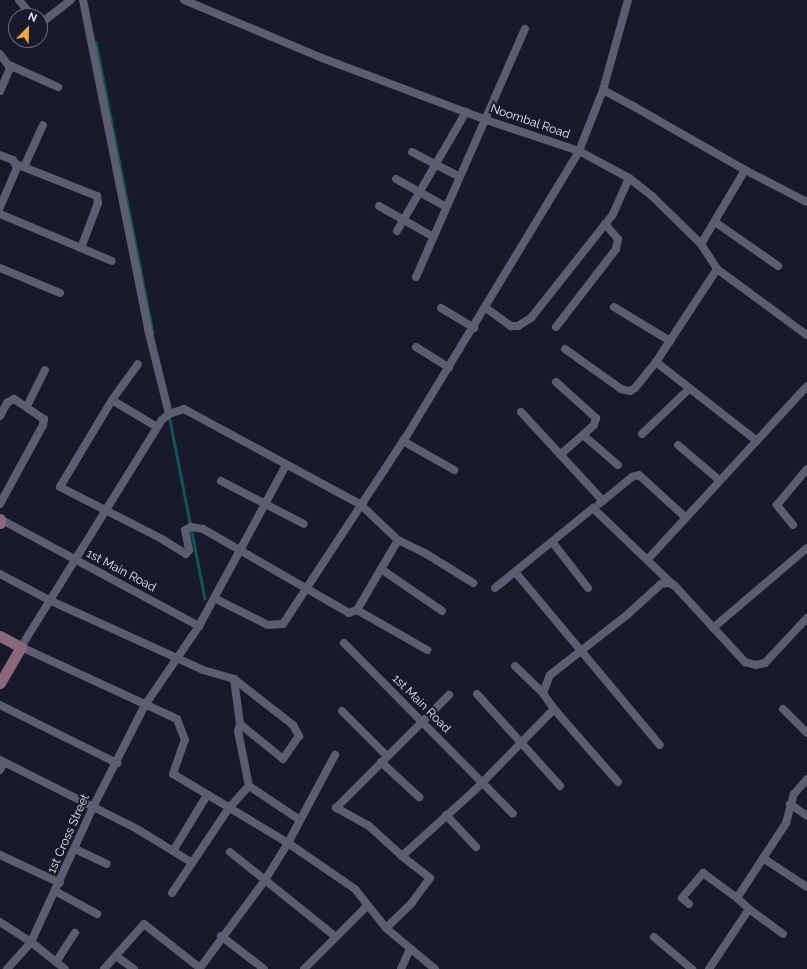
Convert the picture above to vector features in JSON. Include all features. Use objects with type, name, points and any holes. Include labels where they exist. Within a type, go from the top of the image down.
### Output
[{"type":"street","points":[[18,0],[25,8]]},
{"type":"street","points":[[48,18],[71,0]]},
{"type":"street","points":[[84,0],[148,329],[169,414]]},
{"type":"street","name":"Noombal Road","points":[[184,0],[322,58],[486,120],[579,151],[603,90],[628,0]]},
{"type":"street","points":[[416,277],[526,29]]},
{"type":"street","points":[[0,54],[9,65],[58,87]]},
{"type":"street","points":[[0,91],[10,68],[9,65]]},
{"type":"street","points":[[603,90],[746,170],[807,202]]},
{"type":"street","points":[[397,231],[466,112]]},
{"type":"street","points":[[24,167],[43,125]]},
{"type":"street","points":[[214,598],[268,625],[277,626],[283,624],[449,368],[579,151],[629,178],[653,197],[701,244],[717,269],[807,335]]},
{"type":"street","points":[[412,152],[456,175]]},
{"type":"street","points":[[0,155],[16,164],[97,196],[98,203],[81,248]]},
{"type":"street","points":[[0,207],[17,168],[16,164]]},
{"type":"street","points":[[701,244],[746,170]]},
{"type":"street","points":[[486,308],[511,326],[524,323],[613,214],[629,178]]},
{"type":"street","points":[[396,179],[443,205]]},
{"type":"street","points":[[379,206],[430,234]]},
{"type":"street","points":[[0,214],[112,261]]},
{"type":"street","points":[[715,222],[778,266]]},
{"type":"street","points":[[556,327],[616,249],[618,239],[605,224]]},
{"type":"street","points":[[0,268],[60,293]]},
{"type":"street","points":[[565,349],[625,392],[636,388],[656,362],[717,269]]},
{"type":"street","points":[[614,307],[670,341]]},
{"type":"street","points":[[441,308],[474,328]]},
{"type":"street","points":[[416,347],[449,368]]},
{"type":"street","points":[[656,362],[757,441]]},
{"type":"street","points":[[138,364],[112,400],[60,487],[106,510],[186,554],[189,550],[185,530],[191,527],[203,529],[349,613],[357,610],[398,540]]},
{"type":"street","points":[[27,406],[45,370]]},
{"type":"street","points":[[556,382],[596,418],[594,425],[560,455]]},
{"type":"street","points":[[648,559],[807,386]]},
{"type":"street","points":[[642,434],[690,388]]},
{"type":"street","points":[[0,416],[10,400],[14,399],[40,414],[44,419],[43,424],[0,504]]},
{"type":"street","points":[[112,400],[157,427]]},
{"type":"street","points":[[0,683],[74,559],[157,427],[169,414],[184,409],[360,504],[398,540],[425,553],[473,583]]},
{"type":"street","points":[[521,412],[603,502]]},
{"type":"street","points":[[583,435],[618,465]]},
{"type":"street","points":[[403,441],[454,470]]},
{"type":"street","points":[[678,445],[719,480]]},
{"type":"street","name":"1st Cross Street","points":[[7,969],[31,942],[60,883],[93,807],[117,763],[145,705],[199,626],[238,549],[286,465]]},
{"type":"street","points":[[793,525],[778,505],[807,468]]},
{"type":"street","points":[[495,588],[516,573],[632,477],[639,475],[685,517]]},
{"type":"street","points":[[221,481],[304,524]]},
{"type":"street","points":[[594,508],[674,585],[745,662],[756,665],[764,663],[807,618]]},
{"type":"street","name":"1st Main Road","points":[[0,521],[199,626]]},
{"type":"street","points":[[553,543],[588,588]]},
{"type":"street","points":[[713,628],[807,548]]},
{"type":"street","points":[[381,569],[442,611]]},
{"type":"street","points":[[516,573],[579,651],[660,744]]},
{"type":"street","points":[[0,574],[49,600],[178,658],[234,679],[293,725],[299,736],[284,759],[240,724]]},
{"type":"street","points":[[543,693],[550,675],[579,651],[628,614],[661,584],[669,583],[674,585]]},
{"type":"street","points":[[357,610],[427,650]]},
{"type":"street","points":[[0,636],[177,719],[185,740],[173,774],[288,843],[355,889],[386,928],[435,969]]},
{"type":"street","name":"1st Main Road","points":[[344,643],[482,781],[512,814]]},
{"type":"street","points":[[515,666],[543,693],[554,709],[618,782]]},
{"type":"street","points":[[234,679],[240,724],[238,731],[249,786],[300,820]]},
{"type":"street","points":[[477,694],[560,786]]},
{"type":"street","points":[[386,928],[411,904],[430,878],[368,826],[336,808],[421,721],[449,695]]},
{"type":"street","points":[[0,705],[117,763]]},
{"type":"street","points":[[402,856],[521,744],[554,709]]},
{"type":"street","points":[[783,709],[807,733]]},
{"type":"street","points":[[342,712],[419,797]]},
{"type":"street","points":[[104,969],[144,924],[200,968],[221,936],[265,880],[288,843],[335,755]]},
{"type":"street","points":[[0,770],[2,761],[93,807],[191,862]]},
{"type":"street","points":[[737,898],[786,823],[794,794],[807,779]]},
{"type":"street","points":[[172,893],[191,862],[229,808],[249,786]]},
{"type":"street","points":[[173,851],[207,795]]},
{"type":"street","points":[[790,804],[807,816]]},
{"type":"street","points":[[446,815],[476,847]]},
{"type":"street","points":[[75,849],[107,864]]},
{"type":"street","points":[[230,852],[335,936]]},
{"type":"street","points":[[0,855],[60,883]]},
{"type":"street","points":[[763,858],[807,887]]},
{"type":"street","points":[[689,904],[682,898],[703,873],[783,934]]},
{"type":"street","points":[[55,891],[97,914]]},
{"type":"street","points":[[304,969],[335,936],[367,906]]},
{"type":"street","points":[[709,969],[749,909]]},
{"type":"street","points":[[0,922],[31,942],[65,969]]},
{"type":"street","points":[[56,962],[75,933]]},
{"type":"street","points":[[221,936],[264,969]]},
{"type":"street","points":[[654,937],[692,969]]},
{"type":"street","points":[[401,969],[410,949]]},
{"type":"street","points":[[116,956],[134,969]]},
{"type":"waterway","points":[[96,42],[153,332]]},
{"type":"waterway","points":[[169,415],[205,599]]}]
